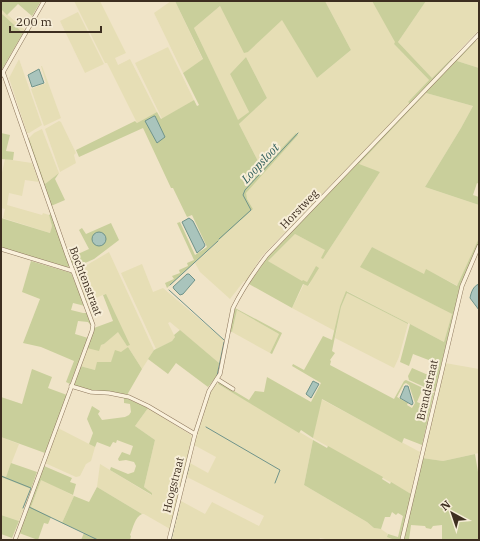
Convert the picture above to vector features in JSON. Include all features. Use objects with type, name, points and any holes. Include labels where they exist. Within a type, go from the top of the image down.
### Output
[{"type":"street","points":[[2,74],[44,1]]},
{"type":"street","name":"Horstweg","points":[[195,434],[209,391],[220,374],[233,308],[258,267],[280,242],[479,34]]},
{"type":"street","name":"Bochtenstraat","points":[[2,74],[93,325],[15,540]]},
{"type":"street","name":"Brandstraat","points":[[402,540],[462,286],[479,246]]},
{"type":"street","points":[[1,250],[73,271]]},
{"type":"street","points":[[217,379],[233,389]]},
{"type":"street","points":[[71,386],[92,392],[109,393],[129,397],[148,406],[195,434]]},
{"type":"street","name":"Hoogstraat","points":[[169,540],[195,434]]},
{"type":"shaded area","points":[[74,1],[100,1],[126,53],[115,58],[118,65],[130,59],[157,112],[137,123]]},
{"type":"shaded area","points":[[171,1],[175,1],[203,60],[183,73],[154,13]]},
{"type":"shaded area","points":[[325,1],[372,1],[396,42],[394,44],[429,80],[408,102],[410,104],[261,257],[246,282],[244,281],[230,299],[200,272],[195,263],[253,209],[245,193],[298,135],[296,133],[262,169],[239,124],[267,98],[246,57],[230,74],[249,112],[238,121],[194,28],[220,6],[248,52],[282,19],[317,78],[351,50]]},
{"type":"shaded area","points":[[426,1],[479,1],[479,30],[432,78],[398,42]]},
{"type":"shaded area","points":[[1,9],[25,30],[23,33],[1,13]]},
{"type":"shaded area","points":[[78,12],[104,64],[85,73],[60,21]]},
{"type":"shaded area","points":[[479,38],[479,68],[457,61],[476,41]]},
{"type":"shaded area","points":[[168,47],[194,100],[162,119],[135,63]]},
{"type":"shaded area","points":[[19,59],[42,125],[29,133],[27,133],[9,78]]},
{"type":"shaded area","points":[[41,66],[61,118],[44,126],[31,89],[46,83]]},
{"type":"shaded area","points":[[426,93],[473,106],[425,187],[479,205],[479,238],[458,286],[427,270],[424,275],[372,247],[361,266],[452,314],[444,342],[347,291],[340,306],[335,331],[292,308],[304,284],[309,286],[316,266],[307,282],[302,282],[268,261],[295,234],[326,250],[323,259],[380,172],[358,165]]},
{"type":"shaded area","points":[[59,121],[61,122],[76,153],[74,155],[76,163],[60,172],[45,129]]},
{"type":"shaded area","points":[[42,129],[59,173],[45,184],[29,138],[34,133]]},
{"type":"shaded area","points":[[5,159],[32,163],[39,182],[25,180],[22,196],[9,193],[7,205],[42,215],[43,213],[49,215],[52,226],[50,233],[3,218],[5,209],[1,208],[1,177]]},
{"type":"shaded area","points":[[109,252],[154,350],[142,369],[128,347],[111,362],[95,370],[80,366],[87,348],[104,344],[118,331],[127,346],[105,294],[87,302],[75,272]]},
{"type":"shaded area","points":[[142,264],[153,292],[163,288],[224,340],[219,363],[170,322],[168,323],[175,337],[172,341],[156,349],[121,273]]},
{"type":"shaded area","points":[[347,293],[408,324],[399,357],[394,368],[335,338],[341,307]]},
{"type":"shaded area","points":[[237,310],[279,334],[270,353],[232,332]]},
{"type":"shaded area","points":[[445,363],[479,369],[479,453],[443,461],[422,458]]},
{"type":"shaded area","points":[[216,383],[313,440],[304,485],[367,522],[374,528],[381,529],[388,534],[387,535],[390,539],[393,540],[330,540],[320,538],[319,540],[172,540],[181,501],[205,514],[212,502],[259,526],[264,516],[187,477],[190,463],[208,473],[216,457],[194,445],[209,395]]},
{"type":"shaded area","points":[[321,399],[420,452],[411,494],[313,438]]},
{"type":"shaded area","points":[[148,408],[191,435],[192,438],[170,529],[97,487],[100,464],[151,495],[152,493],[144,487],[155,440],[135,426]]},
{"type":"shaded area","points":[[58,428],[95,447],[91,461],[86,464],[80,476],[76,477],[45,463]]},
{"type":"shaded area","points":[[1,437],[19,444],[6,477],[1,475]]},
{"type":"shaded area","points":[[1,477],[31,489],[19,521],[1,515]]},
{"type":"shaded area","points":[[41,479],[74,496],[62,523],[31,507]]},
{"type":"green space","points":[[1,1],[41,1],[32,16],[18,4],[7,15],[1,9]]},
{"type":"green space","points":[[175,1],[325,1],[351,50],[317,78],[282,20],[248,52],[244,53],[220,6],[194,28],[238,120],[249,112],[230,74],[246,57],[267,98],[239,124],[262,169],[296,133],[298,135],[246,193],[247,199],[253,209],[167,288],[165,283],[174,279],[172,276],[180,273],[179,270],[188,266],[187,263],[194,260],[177,223],[180,222],[195,255],[207,247],[192,215],[187,217],[173,188],[171,188],[143,128],[79,157],[76,150],[135,121],[137,123],[157,112],[161,119],[194,100],[197,106],[199,105],[183,73],[203,59]]},
{"type":"green space","points":[[372,1],[426,1],[398,42],[432,78],[452,58],[455,60],[475,40],[476,41],[457,61],[479,68],[479,184],[477,183],[473,195],[479,197],[479,205],[425,187],[473,106],[426,93],[359,164],[380,172],[323,259],[321,258],[325,250],[295,234],[268,261],[302,281],[307,282],[316,266],[319,268],[308,286],[303,284],[292,308],[249,284],[266,259],[427,89],[425,88],[410,104],[408,102],[429,80],[394,44],[395,42]]},
{"type":"green space","points":[[1,13],[23,33],[1,71]]},
{"type":"green space","points":[[1,133],[10,135],[6,151],[14,152],[13,160],[1,159]]},
{"type":"green space","points":[[29,138],[45,184],[59,173],[55,179],[65,200],[51,206],[28,139]]},
{"type":"green space","points":[[51,214],[69,265],[68,268],[1,248],[1,218],[50,233],[52,226],[49,215]]},
{"type":"green space","points":[[111,223],[119,240],[94,259],[74,268],[69,258],[89,249],[79,230],[82,228],[86,234]]},
{"type":"green space","points":[[479,238],[479,243],[460,287],[435,391],[431,390],[409,380],[408,376],[412,368],[435,378],[439,364],[413,354],[409,366],[400,362],[410,324],[444,342],[452,314],[360,267],[372,247],[424,274],[426,269],[457,286]]},
{"type":"green space","points":[[31,261],[71,273],[85,306],[73,303],[71,310],[88,313],[92,327],[88,322],[78,321],[75,334],[88,338],[70,384],[66,382],[74,361],[41,347],[23,343],[40,299],[22,292]]},
{"type":"green space","points":[[346,291],[408,323],[347,293],[341,307],[332,351],[335,353],[330,360],[330,365],[394,399],[406,380],[423,388],[417,402],[428,407],[432,393],[434,393],[422,445],[404,438],[402,443],[322,399],[313,438],[301,430],[299,433],[218,384],[219,382],[249,400],[255,391],[264,392],[267,377],[311,402],[321,383],[292,366],[293,364],[304,370],[323,336],[332,340],[340,306]],"holes":[[[406,383],[409,385],[415,403],[412,408],[407,405],[408,403],[397,397],[404,384]]]},
{"type":"green space","points":[[106,294],[130,345],[127,346],[118,332],[101,345],[99,351],[87,348],[94,328],[113,321],[103,295]]},
{"type":"green space","points":[[235,308],[282,333],[272,354],[270,353],[279,334],[237,310],[232,332],[230,331]]},
{"type":"green space","points":[[180,330],[219,363],[217,376],[208,387],[176,363],[168,374],[148,359],[154,350],[172,341],[175,337],[174,335]]},
{"type":"green space","points":[[128,347],[142,369],[127,395],[91,391],[74,385],[73,383],[80,366],[95,370],[97,362],[111,362],[115,350],[121,352]]},
{"type":"green space","points":[[32,369],[52,377],[48,388],[67,395],[45,453],[1,437],[1,397],[22,404]]},
{"type":"green space","points":[[124,397],[148,408],[135,426],[155,440],[144,487],[152,493],[152,495],[110,470],[111,467],[128,474],[134,472],[136,466],[134,462],[126,460],[119,461],[118,459],[122,452],[130,455],[133,446],[117,440],[116,443],[113,442],[110,447],[97,442],[95,447],[89,444],[93,433],[87,419],[92,406],[100,411],[98,414],[102,420],[125,417],[131,412],[130,404],[124,403]]},
{"type":"green space","points":[[313,440],[327,448],[328,446],[383,477],[382,479],[390,484],[391,482],[411,494],[402,539],[404,540],[395,540],[387,537],[388,534],[398,537],[403,516],[398,513],[396,515],[392,512],[390,517],[385,517],[381,529],[374,528],[367,522],[304,485]]},
{"type":"green space","points":[[475,454],[479,478],[479,540],[442,540],[442,525],[433,526],[431,529],[426,528],[425,526],[411,525],[409,540],[404,540],[422,458],[443,461]]},
{"type":"green space","points":[[11,463],[37,472],[31,489],[1,477],[1,475],[6,477]]},
{"type":"green space","points":[[44,466],[72,478],[70,482],[76,484],[73,495],[41,480],[31,507],[51,517],[48,524],[44,523],[38,540],[19,533]]},
{"type":"green space","points":[[97,487],[142,514],[134,523],[130,540],[81,540],[84,533],[62,523],[74,496],[89,502]]},
{"type":"green space","points":[[1,515],[19,521],[12,538],[1,534]]},
{"type":"water","points":[[39,69],[44,83],[32,87],[28,75]]},
{"type":"water","points":[[154,116],[165,137],[157,143],[145,121]]},
{"type":"water","points":[[189,218],[193,221],[205,245],[197,253],[182,222]]},
{"type":"water","points":[[96,232],[102,232],[106,236],[106,242],[102,246],[96,246],[92,242],[92,236]]},
{"type":"water","points":[[187,274],[195,280],[183,294],[180,295],[173,287]]},
{"type":"water","points":[[479,284],[479,310],[470,298],[474,288]]},
{"type":"water","points":[[313,381],[319,384],[311,398],[306,394]]},
{"type":"water","points":[[405,386],[408,386],[413,403],[412,405],[400,398]]},
{"type":"waterway","name":"Loopsloot","points":[[219,239],[251,210],[243,195],[245,190],[298,133]]},
{"type":"waterway","name":"Loopsloot","points":[[170,285],[218,241]]},
{"type":"waterway","name":"Loopsloot","points":[[169,290],[224,340]]},
{"type":"waterway","name":"Loopsloot","points":[[217,376],[224,342]]},
{"type":"waterway","points":[[206,427],[280,470],[275,483]]},
{"type":"waterway","name":"Loopsloot","points":[[187,474],[189,466]]},
{"type":"waterway","points":[[1,476],[31,488],[23,508]]},
{"type":"waterway","name":"Loopsloot","points":[[185,482],[186,477]]},
{"type":"waterway","points":[[28,509],[29,507],[98,540]]},
{"type":"waterway","name":"Loopsloot","points":[[176,519],[178,510]]},
{"type":"waterway","name":"Loopsloot","points":[[171,540],[175,522]]}]
